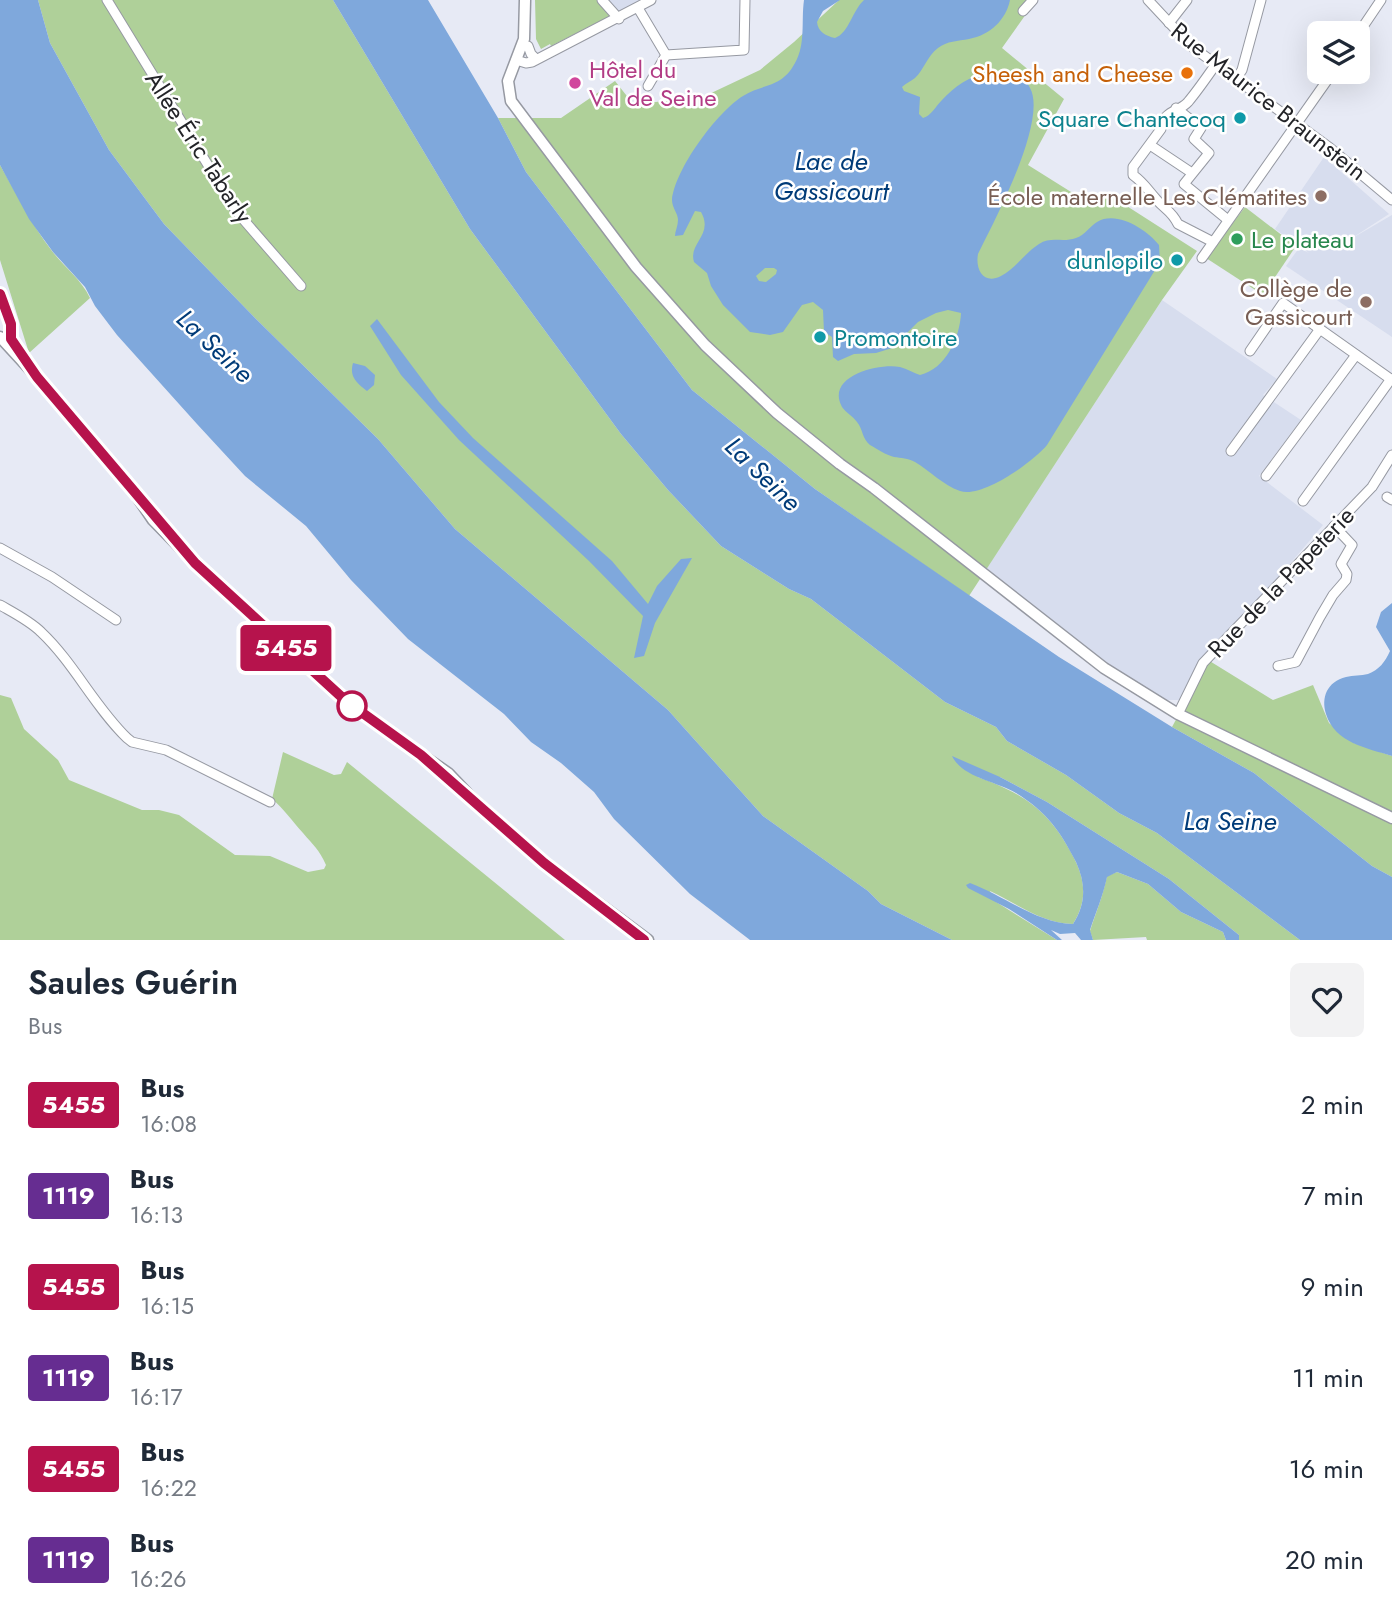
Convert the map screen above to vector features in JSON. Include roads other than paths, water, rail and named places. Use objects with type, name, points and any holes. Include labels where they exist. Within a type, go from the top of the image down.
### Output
[{"type":"main road","points":[[526,0],[526,56],[507,86],[511,101],[664,299],[705,345],[777,413],[1104,668],[1178,714],[1392,818]]},
{"type":"main road","points":[[0,294],[13,343],[37,377]]},
{"type":"main road","points":[[6,322],[7,334],[0,337],[37,377],[164,530],[227,594],[324,682],[421,755],[544,863],[643,938]]},
{"type":"street","name":"Allée Éric Tabarly","points":[[107,0],[236,211],[301,286]]},
{"type":"street","points":[[602,0],[618,19]]},
{"type":"street","points":[[526,56],[618,19],[651,0]]},
{"type":"street","points":[[666,55],[744,50],[745,0]]},
{"type":"street","points":[[1023,11],[1033,0]]},
{"type":"street","name":"Rue Maurice Braunstein","points":[[1148,0],[1191,46],[1297,124],[1392,200]]},
{"type":"street","points":[[1169,23],[1187,0]]},
{"type":"street","points":[[1236,79],[1242,70],[1261,0]]},
{"type":"street","points":[[1367,21],[1381,0]]},
{"type":"street","points":[[638,8],[666,55]]},
{"type":"street","points":[[648,86],[666,55]]},
{"type":"street","points":[[1213,242],[1178,224],[1172,212],[1156,200],[1148,186],[1133,175],[1133,167],[1161,129],[1162,122],[1176,108],[1185,105],[1216,65]]},
{"type":"street","points":[[1202,258],[1324,84]]},
{"type":"street","points":[[1176,108],[1201,128],[1194,139],[1209,153],[1184,184],[1228,220]]},
{"type":"street","points":[[1150,145],[1192,173]]},
{"type":"street","points":[[1250,351],[1283,303],[1392,379],[1303,501]]},
{"type":"street","points":[[1231,451],[1320,329]]},
{"type":"street","points":[[1266,476],[1356,355]]},
{"type":"street","name":"Rue de la Papeterie","points":[[1178,714],[1203,663],[1373,487],[1390,466],[1392,454]]},
{"type":"street","points":[[1278,666],[1296,662],[1333,595],[1346,580],[1347,574],[1341,564],[1352,545],[1334,526]]},
{"type":"street","points":[[0,548],[116,620]]},
{"type":"street","points":[[0,605],[39,629],[101,709],[132,742],[166,750],[270,802]]},
{"type":"water","points":[[0,0],[38,0],[50,43],[109,150],[164,224],[378,439],[455,529],[668,710],[763,816],[868,891],[881,904],[952,940],[750,940],[690,894],[614,819],[594,792],[561,763],[531,742],[504,714],[408,639],[351,580],[306,526],[245,476],[197,424],[117,335],[95,306],[85,287],[53,252],[29,219],[0,165]]},
{"type":"water","name":"La Seine","points":[[333,0],[428,0],[498,118],[526,172],[692,390],[815,489],[1059,657],[1172,727],[1254,773],[1372,866],[1392,877],[1392,940],[1300,940],[1157,833],[1119,813],[1066,775],[1007,741],[996,727],[945,702],[811,599],[789,589],[721,546],[668,490],[621,434],[470,229]]},
{"type":"water","name":"Lac de Gassicourt","points":[[804,0],[840,0],[823,11],[817,22],[823,33],[835,38],[844,32],[864,0],[1010,0],[1001,20],[990,30],[977,37],[941,46],[934,51],[918,75],[902,87],[904,91],[920,97],[919,114],[923,118],[957,87],[980,74],[1010,74],[1023,80],[1030,88],[1034,103],[1026,146],[978,254],[979,270],[985,277],[990,279],[1001,276],[1044,242],[1076,238],[1105,219],[1113,218],[1131,223],[1159,245],[1160,262],[1047,445],[1020,469],[981,489],[960,491],[942,482],[915,462],[891,456],[870,445],[857,422],[842,407],[839,396],[841,387],[847,380],[868,370],[891,366],[920,375],[929,372],[950,351],[958,332],[961,313],[948,310],[936,313],[918,322],[892,348],[876,353],[854,354],[838,361],[833,357],[832,337],[824,332],[823,310],[813,302],[802,305],[783,332],[770,335],[750,332],[723,305],[711,286],[707,273],[694,262],[694,249],[705,227],[701,212],[695,211],[683,235],[675,236],[678,220],[672,200],[689,158],[710,128],[733,104],[750,92],[778,81],[790,71],[801,48]],"holes":[[[765,268],[777,270],[776,274],[766,282],[759,281],[756,276]]]},
{"type":"water","points":[[377,319],[439,402],[473,438],[612,561],[648,604],[657,586],[681,559],[692,558],[655,623],[644,656],[634,658],[643,616],[589,561],[459,440],[401,375],[370,326]]},
{"type":"water","points":[[353,363],[365,366],[375,375],[374,385],[367,391],[353,376]]},
{"type":"water","points":[[1392,603],[1392,756],[1344,738],[1330,724],[1324,702],[1327,691],[1334,682],[1346,677],[1368,674],[1384,662],[1390,651],[1376,627],[1381,612]]},
{"type":"water","points":[[952,756],[1047,802],[1169,879],[1239,935],[1239,940],[1226,940],[1223,932],[1181,912],[1148,884],[1117,872],[1107,877],[1090,930],[1093,940],[1081,940],[1075,933],[1060,934],[1051,930],[1062,940],[1057,940],[1009,909],[968,888],[966,885],[970,883],[1033,914],[1073,924],[1083,894],[1082,878],[1076,862],[1044,815],[1016,793],[964,769]]},
{"type":"place","name":"Sheesh and Cheese","points":[[1187,73]]},
{"type":"place","name":"Hôtel du Val de Seine","points":[[575,83]]},
{"type":"place","name":"Square Chantecoq","points":[[1240,118]]},
{"type":"place","name":"École maternelle Les Clématites","points":[[1321,196]]},
{"type":"place","name":"Le plateau","points":[[1237,239]]},
{"type":"place","name":"dunlopilo","points":[[1177,260]]},
{"type":"place","name":"Collège de Gassicourt","points":[[1366,302]]},
{"type":"place","name":"Promontoire","points":[[820,337]]}]
